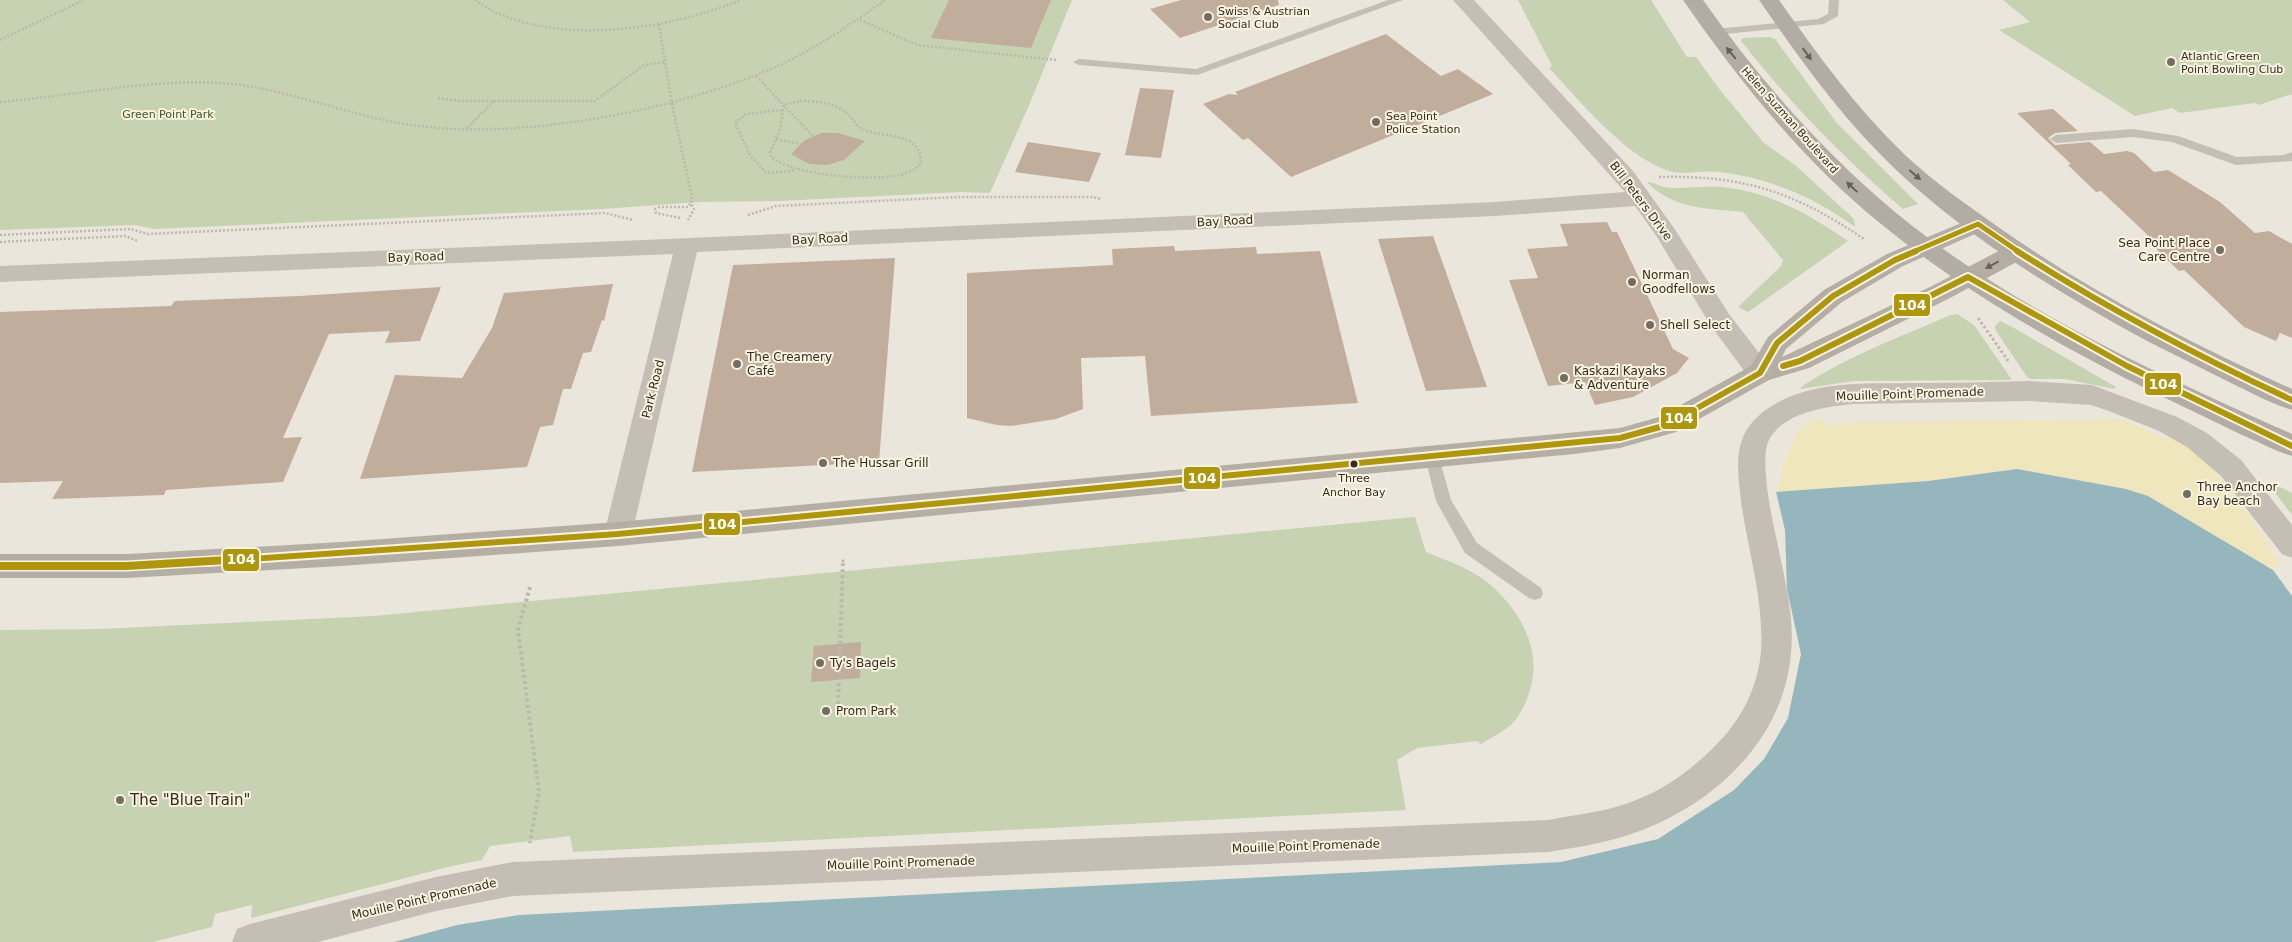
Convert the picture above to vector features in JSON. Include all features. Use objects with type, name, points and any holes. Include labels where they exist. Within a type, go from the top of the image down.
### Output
[{"type":"main road","name":"Helen Suzman Boulevard","points":[[1693,0],[1715,32],[1755,82],[1814,150],[1853,188],[1924,246],[1968,277],[2077,342],[2195,402],[2292,446]]},
{"type":"main road","points":[[1769,0],[1835,91],[1874,137],[1942,198],[2016,252],[2142,327],[2238,376],[2292,400]]},
{"type":"street","name":"Bill Peters Drive","points":[[1463,0],[1625,176],[1666,233],[1720,320],[1760,373]]},
{"type":"street","name":"Bay Road","points":[[0,274],[624,249],[689,230],[1495,209],[1640,198]]},
{"type":"street","points":[[1760,373],[1777,342],[1833,296],[1924,246],[1978,224]]},
{"type":"street","name":"Park Road","points":[[618,534],[689,230]]},
{"type":"street","points":[[0,566],[127,566],[341,554],[618,534],[1574,444],[1620,438],[1667,425],[1710,403],[1760,373],[1800,361],[2016,252]]},
{"type":"street","name":"Mouille Point Promenade","points":[[250,942],[436,894],[524,878],[1548,836],[1646,813],[1687,792],[1719,768],[1742,739],[1765,702],[1776,654],[1774,598],[1753,486],[1752,460],[1757,435],[1776,417],[1800,404],[1825,397],[1853,394],[2029,391],[2092,395],[2168,424],[2197,440],[2231,468],[2292,546]]},
{"type":"lane","points":[[1079,62],[1197,72],[1398,0]]},
{"type":"lane","points":[[1715,32],[1820,22],[1833,16],[1834,0]]},
{"type":"lane","points":[[2056,139],[2133,134],[2174,140],[2236,161],[2290,159]]},
{"type":"lane","points":[[1432,457],[1444,501],[1472,548],[1534,593]]},
{"type":"path","points":[[0,40],[84,0]]},
{"type":"path","points":[[475,0],[507,17],[542,26],[582,30],[625,29],[659,24],[695,16],[741,0]]},
{"type":"path","points":[[0,102],[47,99],[162,84],[220,83],[274,90],[404,124],[467,129],[510,128],[609,117],[672,104],[756,76],[815,48],[860,20],[885,0]]},
{"type":"path","points":[[860,20],[917,45],[1046,59]]},
{"type":"path","points":[[659,24],[672,104],[692,198],[691,203],[694,209],[692,215]]},
{"type":"path","points":[[438,98],[460,102],[595,101],[644,65],[665,62]]},
{"type":"path","points":[[756,76],[812,136]]},
{"type":"path","points":[[467,129],[494,101]]},
{"type":"path","points":[[800,101],[810,101],[835,106],[844,110],[863,130],[895,135],[912,143],[918,150],[922,160],[921,164],[912,171],[889,177],[873,178],[826,174],[780,164],[771,157],[770,152],[780,130],[784,105],[800,101]]},
{"type":"path","points":[[782,110],[746,114],[734,123],[750,154],[766,173],[792,172],[796,168]]},
{"type":"path","points":[[776,139],[800,144]]},
{"type":"path","points":[[1653,178],[1684,176],[1718,177],[1745,181],[1783,193],[1819,210],[1864,239]]},
{"type":"path","points":[[743,217],[776,206],[940,198],[1090,197],[1105,200]]},
{"type":"path","points":[[689,230],[682,218],[655,213],[655,210],[660,207],[688,207],[691,203]]},
{"type":"path","points":[[0,235],[130,229],[148,234],[605,213],[641,222]]},
{"type":"path","points":[[1977,317],[2029,391]]},
{"type":"path","points":[[838,710],[843,559]]},
{"type":"path","points":[[524,878],[539,792],[518,630],[530,587]]},
{"type":"green space","name":"Green Point Park","points":[[0,0],[1072,0],[1030,103],[990,193],[961,192],[780,201],[700,202],[602,209],[153,229],[136,225],[0,230]]},
{"type":"green space","points":[[1518,0],[1651,0],[1687,57],[1696,57],[1720,90],[1764,143],[1795,165],[1854,219],[1855,227],[1807,198],[1773,184],[1719,172],[1672,172],[1650,163],[1618,140],[1549,68],[1552,66]]},
{"type":"green space","name":"Atlantic Green Point Bowling Club","points":[[2003,0],[2292,0],[2292,94],[2259,105],[2255,103],[2180,113],[2172,108],[2135,116],[1999,30],[2030,22]]},
{"type":"green space","points":[[1769,37],[1775,39],[1836,122],[1918,204],[1903,209],[1859,170],[1798,108],[1741,41],[1743,38]]},
{"type":"green space","points":[[1647,182],[1670,188],[1722,187],[1756,194],[1773,199],[1804,213],[1848,241],[1748,312],[1738,307],[1781,266],[1783,260],[1743,212],[1704,208],[1680,203],[1657,191]]},
{"type":"green space","points":[[1957,314],[1974,325],[2012,380],[1853,381],[1801,389],[1801,387],[1819,376],[1855,356]]},
{"type":"green space","points":[[2000,321],[2116,387],[2114,389],[2065,379],[2031,379],[2027,377],[1996,331],[1995,326]]},
{"type":"green space","points":[[2272,483],[2292,493],[2292,515],[2270,486]]},
{"type":"green space","points":[[1415,517],[1426,552],[1461,566],[1478,576],[1504,598],[1521,622],[1528,636],[1534,664],[1529,693],[1521,712],[1515,721],[1504,730],[1481,744],[1477,741],[1417,748],[1397,760],[1406,810],[573,852],[570,836],[490,846],[482,860],[251,918],[252,905],[215,914],[212,927],[153,942],[0,942],[0,630],[101,629],[374,616]]},
{"type":"sand","name":"Three Anchor Bay beach","points":[[1821,418],[1827,425],[1862,422],[2121,419],[2166,439],[2171,434],[2204,460],[2219,476],[2244,509],[2280,563],[2273,570],[2148,496],[2126,489],[2017,469],[1928,481],[1776,492],[1790,446],[1795,437],[1807,424]]},
{"type":"water","points":[[2017,469],[2126,489],[2148,496],[2273,570],[2292,596],[2292,942],[394,942],[457,925],[519,915],[1561,862],[1658,839],[1734,790],[1764,759],[1788,718],[1801,654],[1787,589],[1785,530],[1776,492],[1928,481]]},
{"type":"building","points":[[949,0],[1051,0],[1031,48],[931,38]]},
{"type":"building","name":"Swiss & Austrian Social Club","points":[[1181,0],[1278,0],[1279,5],[1180,38],[1150,9]]},
{"type":"building","name":"Sea Point Police Station","points":[[1386,34],[1441,76],[1458,69],[1493,94],[1291,177],[1248,138],[1243,140],[1203,104],[1229,94],[1238,95],[1235,92]]},
{"type":"building","points":[[1140,88],[1174,90],[1161,158],[1125,155]]},
{"type":"building","name":"Sea Point Place Care Centre","points":[[2053,109],[2078,131],[2055,133],[2048,138],[2055,145],[2090,142],[2104,154],[2127,151],[2134,153],[2154,172],[2168,170],[2220,202],[2255,233],[2269,231],[2292,244],[2292,338],[2280,333],[2276,341],[2244,327],[2184,270],[2179,271],[2148,241],[2153,240],[2101,191],[2096,192],[2068,165],[2071,164],[2017,113]]},
{"type":"building","points":[[821,133],[838,133],[865,141],[844,160],[827,165],[809,164],[791,154],[805,140]]},
{"type":"building","points":[[1028,142],[1101,153],[1089,182],[1015,172]]},
{"type":"building","points":[[1607,222],[1612,232],[1617,232],[1673,349],[1689,358],[1677,373],[1633,397],[1595,405],[1585,382],[1548,386],[1509,280],[1538,278],[1527,249],[1568,246],[1560,224]]},
{"type":"building","points":[[1433,236],[1487,387],[1426,391],[1378,239]]},
{"type":"building","points":[[1174,246],[1175,251],[1256,247],[1257,254],[1320,251],[1358,403],[1151,416],[1145,356],[1081,358],[1083,409],[1056,419],[1011,426],[997,425],[967,418],[967,273],[1113,265],[1112,249]]},
{"type":"building","points":[[895,258],[879,462],[692,472],[733,265]]},
{"type":"building","points":[[613,284],[604,321],[602,320],[591,352],[583,353],[571,389],[563,389],[553,425],[540,427],[527,467],[360,479],[395,375],[462,378],[492,328],[504,293]]},
{"type":"building","points":[[441,287],[420,341],[385,343],[390,331],[329,334],[283,438],[302,437],[283,482],[166,490],[164,495],[52,499],[63,481],[0,483],[0,312],[171,306],[175,301],[299,296]]},
{"type":"building","points":[[861,642],[860,678],[811,682],[814,646]]},
{"type":"transit line","name":"104","points":[[0,566],[127,566],[341,554],[618,534],[1620,438],[1667,425],[1760,373],[1777,343],[1833,296],[1895,260],[1978,224],[2053,274],[2131,320],[2210,361],[2292,400]]},
{"type":"transit line","name":"104","points":[[1783,366],[1800,361],[1968,277],[2047,323],[2127,366],[2292,446]]},
{"type":"place","name":"Swiss & Austrian Social Club","points":[[1208,17]]},
{"type":"place","name":"Atlantic Green Point Bowling Club","points":[[2171,62]]},
{"type":"place","name":"Sea Point Police Station","points":[[1376,122]]},
{"type":"place","name":"Sea Point Place Care Centre","points":[[2220,250]]},
{"type":"place","name":"Norman Goodfellows","points":[[1632,282]]},
{"type":"place","name":"Shell Select","points":[[1650,325]]},
{"type":"place","name":"The Creamery Café","points":[[737,364]]},
{"type":"place","name":"Kaskazi Kayaks & Adventure","points":[[1564,378]]},
{"type":"place","name":"The Hussar Grill","points":[[823,463]]},
{"type":"place","name":"Three Anchor Bay","points":[[1354,464]]},
{"type":"place","name":"Three Anchor Bay beach","points":[[2187,494]]},
{"type":"place","name":"Ty's Bagels","points":[[820,663]]},
{"type":"place","name":"Prom Park","points":[[826,711]]},
{"type":"place","name":"The \"Blue Train\"","points":[[120,800]]}]
